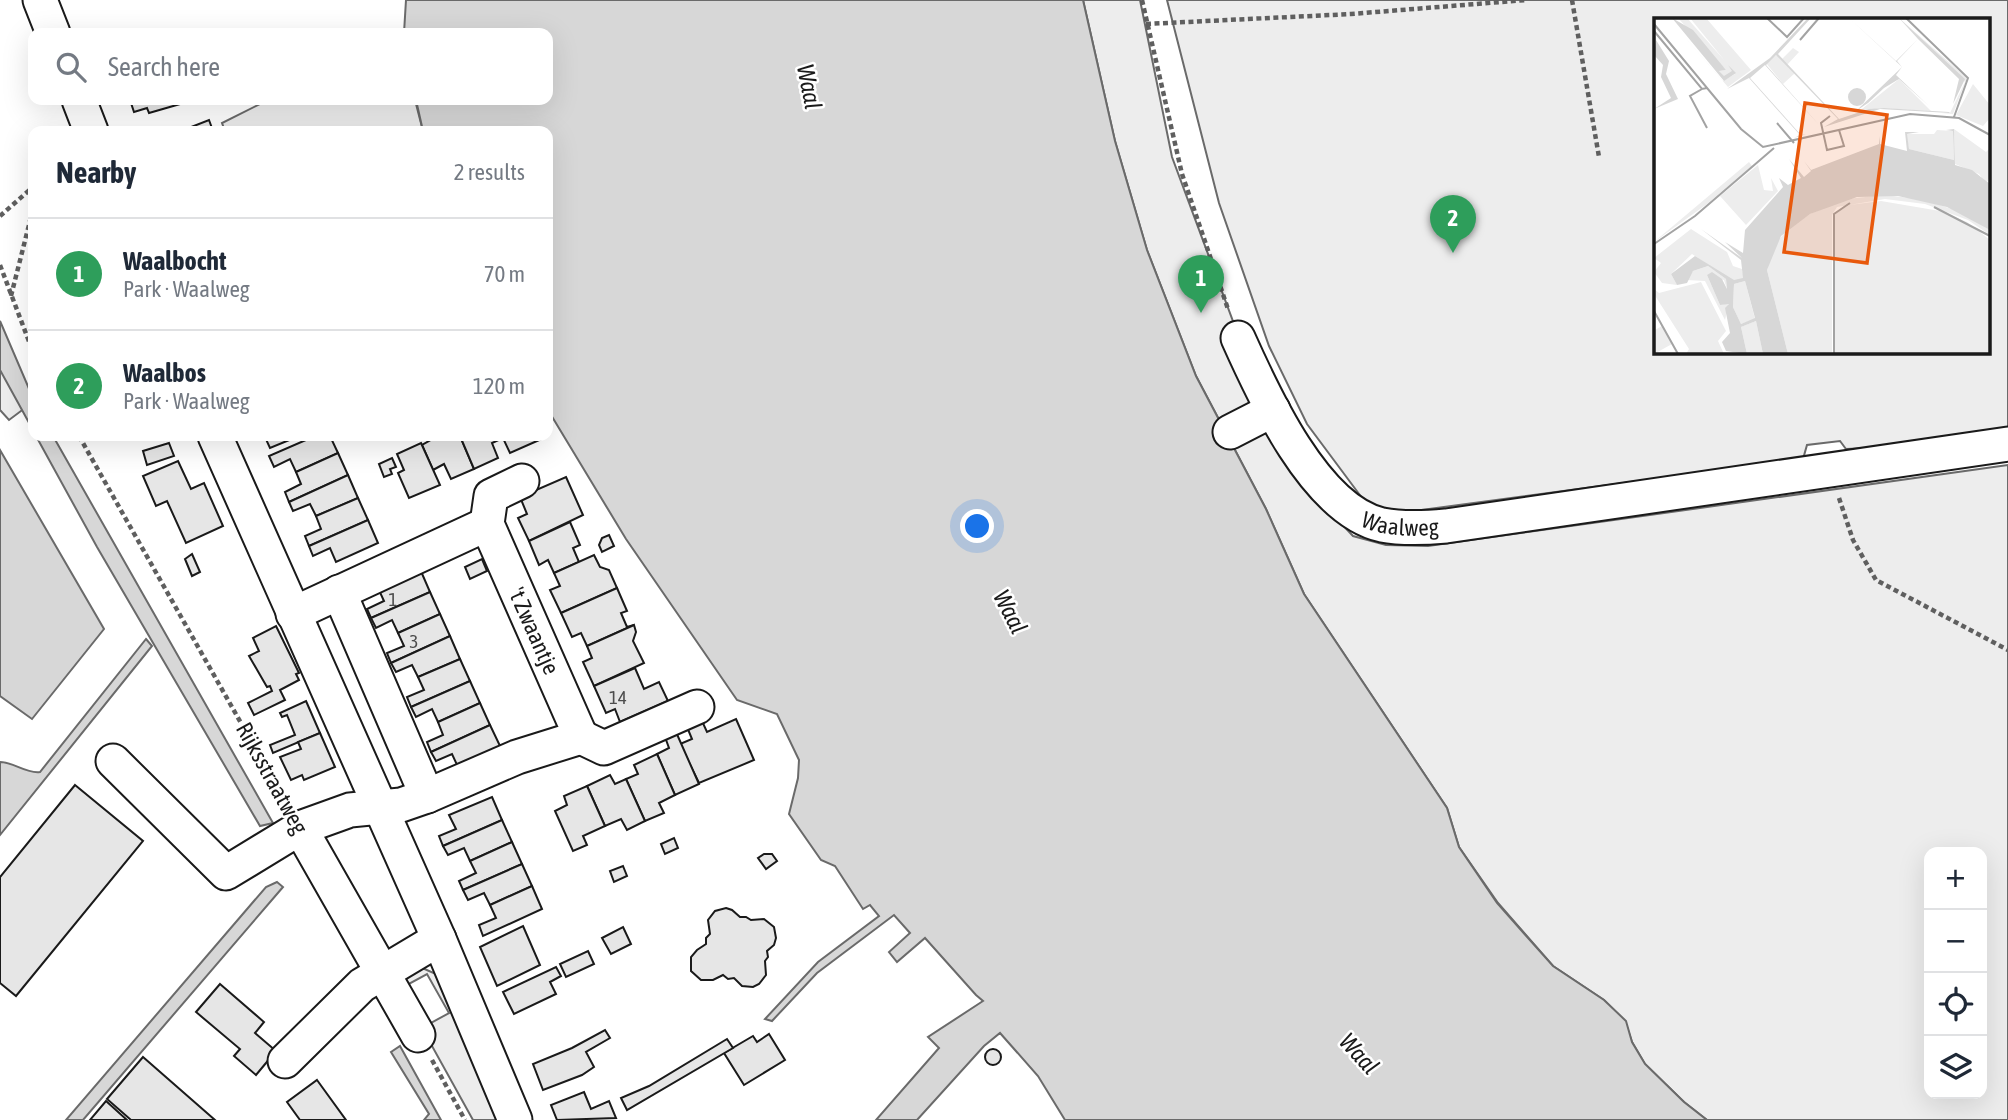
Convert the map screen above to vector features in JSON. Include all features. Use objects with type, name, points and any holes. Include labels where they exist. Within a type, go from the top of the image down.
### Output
[{"type":"street","points":[[40,0],[51,28]]},
{"type":"street","points":[[81,105],[90,126]]},
{"type":"street","name":"Waalweg","points":[[1238,338],[1273,410],[1310,471],[1361,517],[1381,524],[1414,528],[2008,444]]},
{"type":"street","points":[[1230,432],[1273,410]]},
{"type":"street","points":[[217,441],[439,939],[515,1120]]},
{"type":"street","points":[[293,614],[487,524],[491,495],[522,481]]},
{"type":"street","name":"'t Zwaantje","points":[[487,524],[581,737]]},
{"type":"street","points":[[339,593],[427,796]]},
{"type":"street","points":[[113,761],[226,873],[300,828],[350,810],[401,805],[517,757],[581,737],[604,748],[697,707]]},
{"type":"street","name":"Rijksstraatweg","points":[[300,828],[418,1035]]},
{"type":"street","points":[[285,1061],[362,985],[439,939]]},
{"type":"path","points":[[1142,0],[1182,174],[1238,338]]},
{"type":"path","points":[[1146,24],[1351,14],[1526,0]]},
{"type":"path","points":[[1572,0],[1600,158]]},
{"type":"path","points":[[0,216],[28,191]]},
{"type":"path","points":[[11,297],[28,229]]},
{"type":"path","points":[[0,265],[28,340]]},
{"type":"path","name":"Rijksstraatweg","points":[[82,441],[300,828]]},
{"type":"path","points":[[1833,469],[1838,495],[1853,540],[1876,580],[2008,650]]},
{"type":"path","points":[[418,1035],[465,1120]]},
{"type":"shaded area","points":[[1083,0],[1140,0],[1172,157],[1263,402],[1310,490],[1353,536],[1386,545],[1428,546],[2008,465],[2008,1120],[1707,1120],[1645,1064],[1632,1042],[1625,1021],[1604,1000],[1553,966],[1498,903],[1459,847],[1447,808],[1304,594],[1266,509],[1196,376],[1147,250],[1115,141]]},
{"type":"shaded area","points":[[1167,0],[2008,0],[2008,428],[1870,448],[1846,449],[1840,441],[1807,445],[1803,459],[1414,511],[1388,512],[1368,506],[1307,424],[1269,346],[1219,203]]},
{"type":"shaded area","points":[[258,105],[416,105],[422,126],[223,126],[222,123]]},
{"type":"shaded area","points":[[0,324],[28,390],[28,406],[9,420],[0,410]]},
{"type":"shaded area","points":[[420,967],[436,974],[500,1120],[473,1120],[422,1028],[449,1013],[427,974],[407,985],[404,973]]},
{"type":"water","name":"Waal","points":[[406,0],[1083,0],[1115,141],[1147,250],[1196,376],[1266,509],[1304,594],[1447,808],[1459,847],[1497,903],[1553,966],[1604,1000],[1626,1021],[1632,1042],[1645,1064],[1707,1120],[1065,1120],[1038,1076],[1000,1033],[984,1046],[917,1120],[876,1120],[939,1048],[928,1037],[983,1001],[925,938],[897,962],[889,952],[910,933],[894,915],[817,973],[772,1021],[765,1019],[818,962],[879,916],[870,905],[863,909],[835,866],[821,860],[789,814],[798,778],[799,760],[777,714],[737,700],[626,539],[553,418],[553,126],[422,126],[417,105],[553,105],[553,28],[404,28]]},
{"type":"water","points":[[0,321],[28,386],[28,421],[0,370]]},
{"type":"water","points":[[39,441],[56,441],[273,823],[260,826],[97,547]]},
{"type":"water","points":[[0,450],[104,629],[32,719],[0,696]]},
{"type":"water","points":[[146,639],[152,646],[0,835],[0,762],[40,772]]},
{"type":"water","points":[[277,882],[283,887],[83,1120],[66,1120],[266,887]]},
{"type":"water","points":[[400,1046],[441,1120],[424,1120],[429,1114],[391,1052]]},
{"type":"building","points":[[132,105],[177,105],[149,113],[147,108],[134,112]]},
{"type":"building","points":[[209,120],[211,126],[194,126]]},
{"type":"building","points":[[267,441],[287,441],[270,448]]},
{"type":"building","points":[[304,441],[332,441],[338,453],[296,472],[290,459],[274,467],[269,456]]},
{"type":"building","points":[[429,441],[462,441],[474,469],[451,479],[444,464],[433,470],[422,445]]},
{"type":"building","points":[[462,441],[496,441],[492,443],[498,458],[474,469]]},
{"type":"building","points":[[504,441],[537,441],[510,453]]},
{"type":"building","points":[[169,443],[174,456],[147,465],[143,451]]},
{"type":"building","points":[[421,443],[440,485],[409,498],[398,473],[404,470],[397,454]]},
{"type":"building","points":[[338,453],[348,475],[289,502],[285,492],[301,484],[296,472]]},
{"type":"building","points":[[392,458],[396,467],[390,469],[392,474],[384,477],[379,464]]},
{"type":"building","points":[[178,461],[191,489],[204,483],[223,526],[186,543],[167,501],[156,506],[143,476]]},
{"type":"building","points":[[348,475],[358,498],[316,516],[310,504],[293,511],[289,502]]},
{"type":"building","points":[[566,477],[583,515],[529,541],[518,518],[527,514],[520,497]]},
{"type":"building","points":[[358,498],[368,520],[309,546],[305,536],[321,529],[316,516]]},
{"type":"building","points":[[368,520],[378,543],[336,562],[330,548],[313,556],[309,546]]},
{"type":"building","points":[[570,522],[580,545],[573,548],[579,562],[554,573],[548,560],[539,565],[529,541]]},
{"type":"building","points":[[609,535],[614,546],[602,552],[599,545],[602,538]]},
{"type":"building","points":[[192,554],[200,572],[192,576],[185,559]]},
{"type":"building","points":[[594,555],[600,567],[609,570],[617,588],[561,613],[550,590],[560,586],[554,573]]},
{"type":"building","points":[[482,559],[487,571],[470,579],[465,567]]},
{"type":"building","points":[[420,569],[430,592],[371,618],[367,609],[384,601],[378,588]]},
{"type":"building","points":[[617,588],[627,611],[621,613],[627,627],[634,625],[587,646],[581,633],[572,637],[561,613]]},
{"type":"building","points":[[430,592],[440,614],[398,633],[392,620],[376,628],[371,618]]},
{"type":"building","points":[[440,614],[450,636],[391,663],[387,653],[404,646],[398,633]]},
{"type":"building","points":[[634,625],[636,632],[633,641],[644,663],[594,686],[583,662],[592,658],[587,646]]},
{"type":"building","points":[[276,626],[299,673],[296,674],[299,680],[280,690],[285,700],[254,715],[248,703],[272,691],[249,656],[259,651],[253,638]]},
{"type":"building","points":[[450,636],[460,659],[418,677],[412,665],[396,672],[391,663]]},
{"type":"building","points":[[460,659],[470,681],[411,707],[407,697],[424,690],[418,677]]},
{"type":"building","points":[[635,668],[644,689],[659,682],[668,701],[620,722],[615,709],[606,713],[594,686]]},
{"type":"building","points":[[470,681],[480,703],[438,722],[432,709],[416,717],[411,707]]},
{"type":"building","points":[[306,701],[320,733],[273,753],[270,745],[295,735],[287,715],[282,717],[280,713]]},
{"type":"building","points":[[480,703],[490,725],[431,752],[427,742],[443,735],[438,722]]},
{"type":"building","points":[[736,719],[754,760],[699,783],[680,744],[692,739],[687,727],[702,721],[707,732]]},
{"type":"building","points":[[490,725],[501,748],[458,767],[452,754],[436,761],[431,752]]},
{"type":"building","points":[[676,732],[699,784],[675,795],[657,754],[669,748],[665,737]]},
{"type":"building","points":[[320,733],[335,767],[304,780],[302,775],[291,780],[280,757],[301,749],[298,742]]},
{"type":"building","points":[[657,754],[675,795],[659,803],[664,813],[645,821],[626,779],[638,774],[634,765]]},
{"type":"building","points":[[610,775],[615,784],[626,779],[645,821],[627,830],[621,819],[605,826],[587,786]]},
{"type":"building","points":[[75,785],[143,841],[16,996],[0,983],[0,877]]},
{"type":"building","points":[[587,786],[605,826],[583,836],[587,845],[573,851],[555,811],[567,805],[564,796]]},
{"type":"building","points":[[492,797],[502,820],[443,846],[439,836],[456,829],[449,815]]},
{"type":"building","points":[[502,820],[512,842],[470,861],[464,848],[448,855],[443,846]]},
{"type":"building","points":[[674,838],[678,848],[665,854],[661,844]]},
{"type":"building","points":[[512,842],[522,864],[463,890],[459,881],[476,873],[470,861]]},
{"type":"building","points":[[764,854],[772,854],[777,861],[766,869],[758,858]]},
{"type":"building","points":[[522,864],[532,886],[490,905],[484,893],[468,900],[463,890]]},
{"type":"building","points":[[623,866],[627,876],[614,882],[610,871]]},
{"type":"building","points":[[532,886],[542,909],[483,936],[479,925],[496,918],[490,905]]},
{"type":"building","points":[[726,908],[740,917],[764,919],[774,927],[776,938],[774,945],[767,951],[766,975],[753,987],[742,986],[734,978],[728,979],[723,975],[713,980],[701,980],[691,971],[691,957],[706,944],[706,938],[710,934],[708,920],[715,911]]},
{"type":"building","points":[[523,926],[540,965],[497,986],[480,947]]},
{"type":"building","points":[[623,927],[631,944],[611,954],[602,938]]},
{"type":"building","points":[[588,951],[594,964],[566,977],[560,964]]},
{"type":"building","points":[[556,967],[561,976],[550,982],[556,994],[514,1014],[503,992]]},
{"type":"building","points":[[220,984],[264,1022],[255,1033],[276,1051],[256,1075],[234,1056],[240,1049],[196,1012]]},
{"type":"building","points":[[605,1030],[610,1038],[586,1052],[594,1067],[582,1075],[543,1090],[533,1064],[572,1048]]},
{"type":"building","points":[[769,1034],[785,1060],[744,1085],[724,1053],[753,1036],[757,1042]]},
{"type":"building","points":[[727,1039],[733,1048],[627,1110],[621,1098],[649,1086]]},
{"type":"building","points":[[993,1049],[999,1051],[999,1063],[993,1065],[987,1063],[985,1057],[987,1051]]},
{"type":"building","points":[[143,1057],[215,1120],[131,1120],[107,1099]]},
{"type":"building","points":[[317,1080],[346,1120],[300,1120],[287,1102]]},
{"type":"building","points":[[584,1092],[591,1109],[609,1101],[616,1118],[557,1120],[551,1105]]},
{"type":"building","points":[[106,1101],[127,1120],[90,1120]]},
{"type":"place","name":"Waalbos","points":[[1453,253]]},
{"type":"place","name":"Waalbocht","points":[[1201,313]]}]
